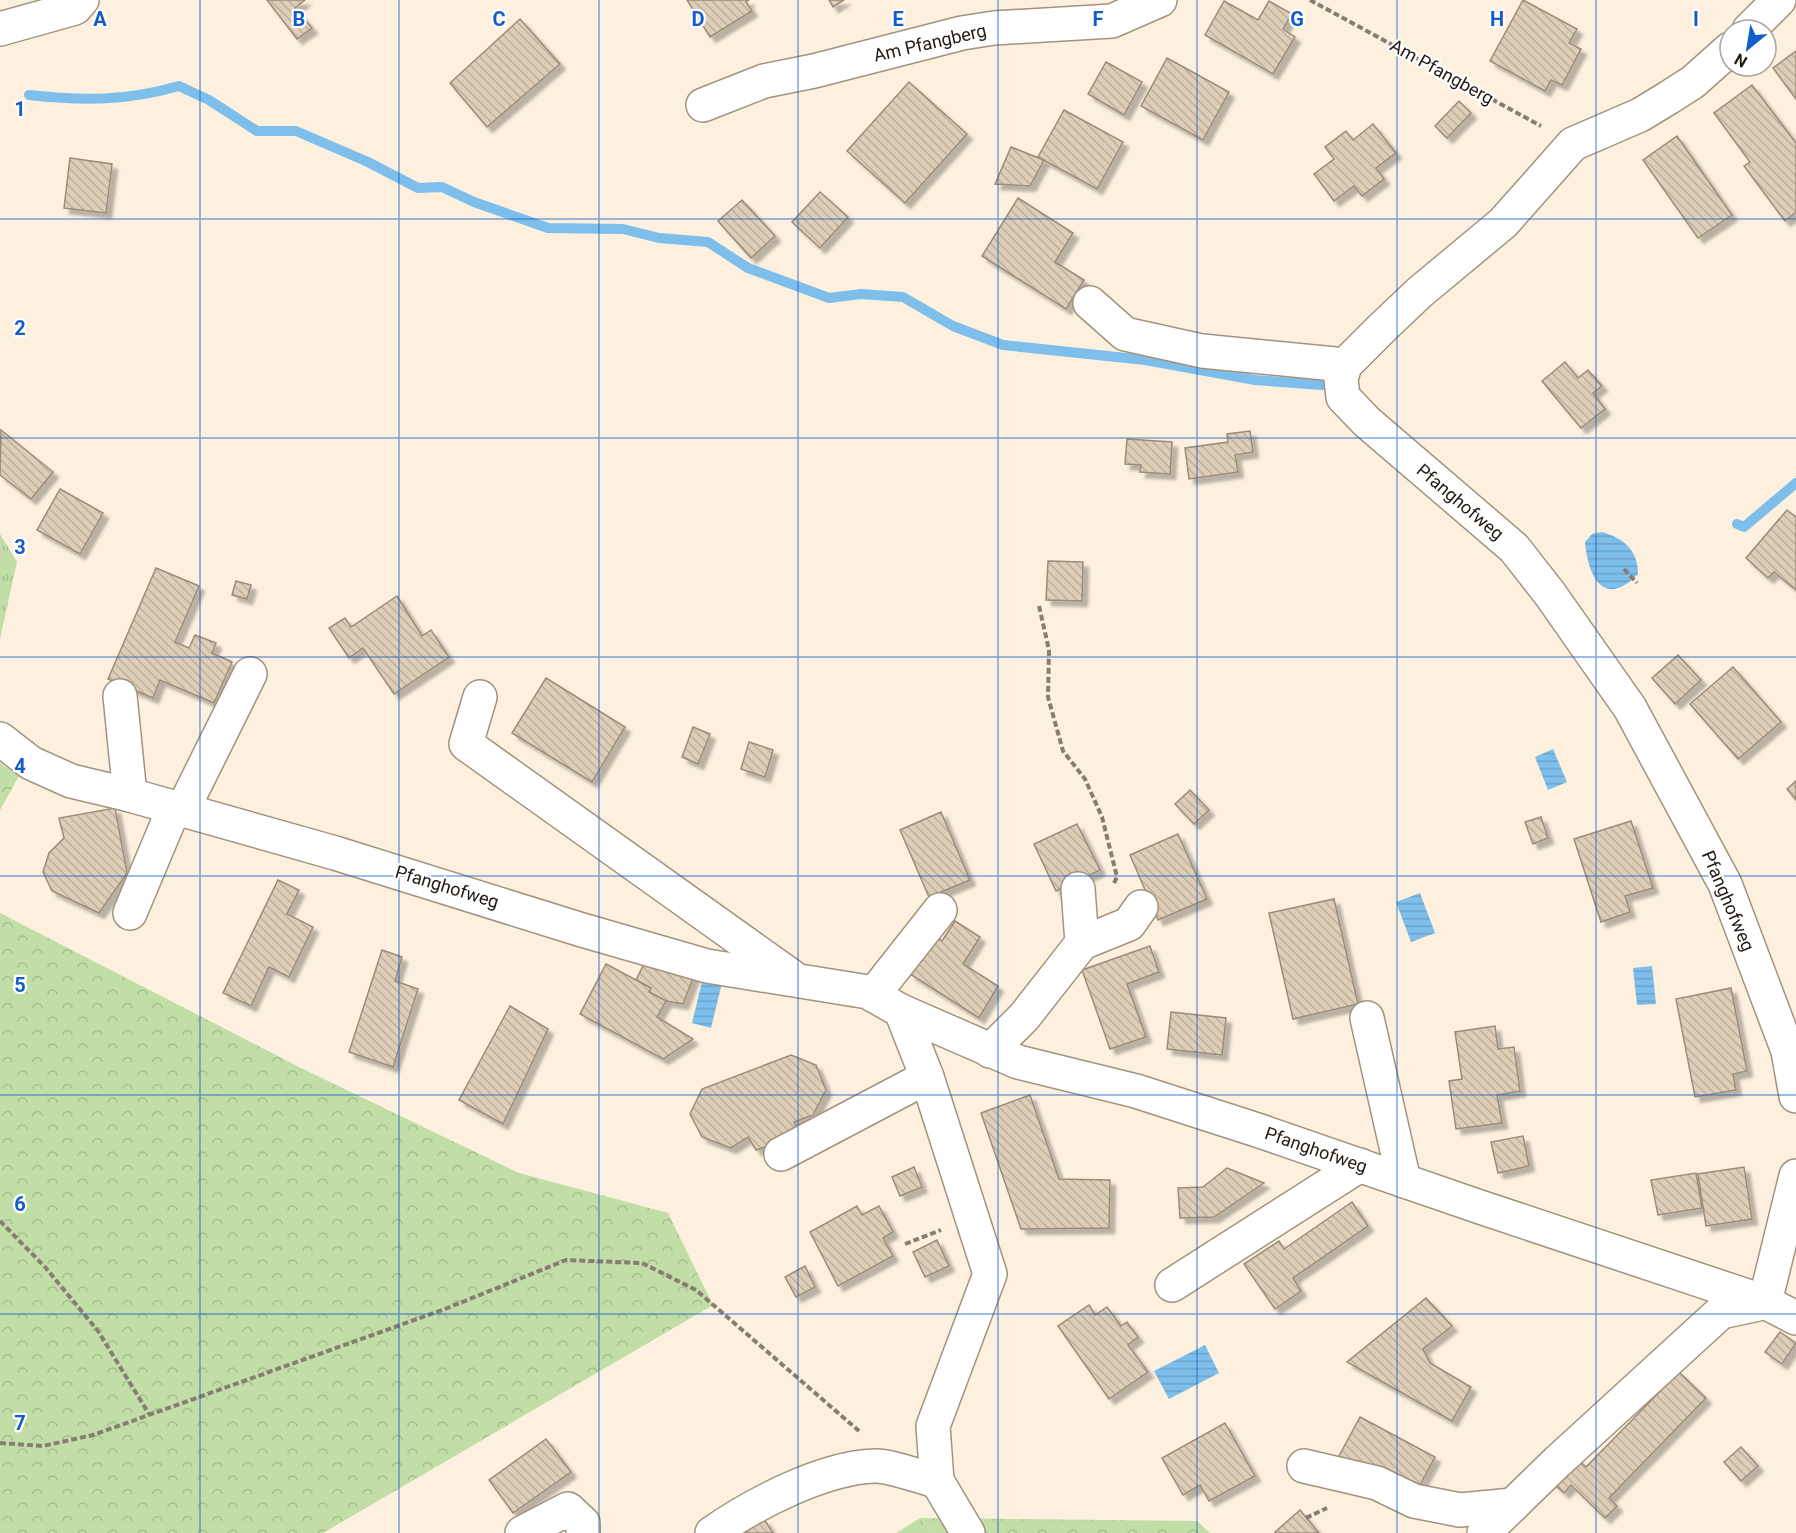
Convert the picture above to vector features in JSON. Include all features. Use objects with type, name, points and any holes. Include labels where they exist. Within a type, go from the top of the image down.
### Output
[{"type":"street","points":[[0,28],[75,8],[82,0]]},
{"type":"street","name":"Am Pfangberg","points":[[703,105],[764,81],[904,49],[962,33],[994,28],[1112,21],[1160,0]]},
{"type":"street","points":[[1761,18],[1779,0]]},
{"type":"street","points":[[1090,303],[1125,334],[1202,351],[1345,365],[1420,292],[1503,223],[1573,144],[1640,115],[1693,82],[1718,60]]},
{"type":"street","name":"Pfanghofweg","points":[[1345,365],[1341,379],[1343,397],[1367,422],[1514,548],[1550,594],[1630,708],[1725,884],[1788,1051],[1796,1096]]},
{"type":"street","points":[[130,913],[178,809],[250,674]]},
{"type":"street","points":[[120,696],[130,795]]},
{"type":"street","points":[[480,697],[466,744],[797,980]]},
{"type":"street","name":"Pfanghofweg","points":[[0,740],[30,763],[71,781],[130,795],[335,853],[582,930],[706,966],[868,993],[901,1011],[1018,1062],[1136,1091],[1765,1302],[1796,1318]]},
{"type":"street","points":[[1078,889],[1082,943]]},
{"type":"street","points":[[990,1051],[1024,1017],[1082,943],[1129,924],[1141,907]]},
{"type":"street","points":[[873,995],[940,910]]},
{"type":"street","points":[[901,1011],[927,1077],[990,1274],[933,1426],[937,1481],[968,1533]]},
{"type":"street","points":[[1368,1018],[1404,1181]]},
{"type":"street","points":[[781,1154],[927,1077]]},
{"type":"street","points":[[1172,1285],[1360,1165]]},
{"type":"street","points":[[1484,1533],[1644,1381],[1721,1312],[1765,1302],[1796,1176]]},
{"type":"street","points":[[712,1533],[740,1514],[826,1473],[875,1466],[937,1481]]},
{"type":"street","points":[[1304,1466],[1377,1483],[1414,1501],[1460,1510],[1513,1505]]},
{"type":"street","points":[[522,1533],[568,1509],[583,1523],[583,1533]]},
{"type":"path","name":"Am Pfangberg","points":[[1310,0],[1573,144]]},
{"type":"path","points":[[1623,569],[1637,583]]},
{"type":"path","points":[[1039,606],[1049,650],[1048,697],[1063,751],[1085,779],[1102,817],[1117,877],[1112,888]]},
{"type":"path","points":[[0,1221],[45,1267],[98,1331],[149,1414]]},
{"type":"path","points":[[0,1443],[43,1446],[93,1435],[445,1309],[566,1260],[642,1263],[696,1290],[862,1434]]},
{"type":"green space","points":[[0,534],[17,562],[0,639]]},
{"type":"green space","points":[[0,763],[19,776],[0,810]]},
{"type":"green space","points":[[0,913],[301,1068],[519,1173],[668,1213],[713,1305],[323,1533],[0,1533]]},
{"type":"green space","points":[[920,1518],[932,1533],[896,1533]]},
{"type":"green space","points":[[920,1518],[1197,1521],[1210,1533],[932,1533]]},
{"type":"water","points":[[1602,532],[1628,546],[1637,566],[1638,574],[1616,589],[1607,588],[1594,577],[1587,555],[1585,542],[1592,534]]},
{"type":"water","points":[[1553,749],[1567,782],[1548,790],[1535,757]]},
{"type":"water","points":[[1420,893],[1435,933],[1411,942],[1396,902]]},
{"type":"water","points":[[1652,966],[1656,1004],[1637,1005],[1633,968]]},
{"type":"water","points":[[703,978],[722,983],[711,1028],[692,1023]]},
{"type":"water","points":[[1205,1345],[1219,1373],[1169,1399],[1154,1371]]},
{"type":"building","points":[[267,0],[305,0],[295,8],[312,28],[297,39]]},
{"type":"building","points":[[687,0],[749,0],[746,2],[752,11],[710,37]]},
{"type":"building","points":[[829,0],[844,0],[833,7]]},
{"type":"building","points":[[1523,0],[1577,29],[1569,43],[1581,49],[1562,85],[1551,80],[1545,91],[1490,61]]},
{"type":"building","points":[[1224,1],[1258,20],[1269,1],[1292,14],[1283,29],[1295,37],[1273,74],[1205,35]]},
{"type":"building","points":[[520,19],[560,64],[487,127],[450,83]]},
{"type":"building","points":[[1796,51],[1796,99],[1778,75],[1778,64]]},
{"type":"building","points":[[1167,58],[1229,92],[1203,140],[1141,106]]},
{"type":"building","points":[[1106,62],[1142,82],[1124,115],[1088,94]]},
{"type":"building","points":[[909,82],[967,134],[905,203],[847,151]]},
{"type":"building","points":[[1752,85],[1796,143],[1796,212],[1785,221],[1744,166],[1750,162],[1714,113]]},
{"type":"building","points":[[1459,101],[1471,113],[1447,138],[1435,126]]},
{"type":"building","points":[[1064,110],[1123,142],[1097,189],[1038,157]]},
{"type":"building","points":[[1373,124],[1396,153],[1376,168],[1384,179],[1362,196],[1354,186],[1334,201],[1314,174],[1334,159],[1325,147],[1346,131],[1353,140]]},
{"type":"building","points":[[1677,136],[1732,215],[1698,238],[1643,160]]},
{"type":"building","points":[[1011,147],[1044,160],[1030,186],[995,184]]},
{"type":"building","points":[[70,158],[112,164],[106,213],[64,208]]},
{"type":"building","points":[[820,192],[848,217],[820,248],[792,222]]},
{"type":"building","points":[[1018,198],[1073,233],[1055,262],[1084,280],[1066,309],[982,256]]},
{"type":"building","points":[[742,200],[775,236],[751,258],[718,221]]},
{"type":"building","points":[[1565,362],[1578,378],[1588,370],[1602,386],[1593,393],[1605,409],[1581,428],[1542,381]]},
{"type":"building","points":[[1,430],[53,472],[31,499],[0,475]]},
{"type":"building","points":[[1250,431],[1253,452],[1235,455],[1238,472],[1189,479],[1185,448],[1228,442],[1227,434]]},
{"type":"building","points":[[1127,439],[1172,442],[1170,474],[1140,472],[1141,465],[1125,464]]},
{"type":"building","points":[[60,489],[103,513],[80,554],[37,530]]},
{"type":"building","points":[[1787,510],[1796,517],[1796,590],[1774,572],[1768,578],[1746,558]]},
{"type":"building","points":[[1048,561],[1083,562],[1082,601],[1046,600]]},
{"type":"building","points":[[156,568],[199,586],[175,642],[189,648],[195,635],[216,643],[212,653],[232,662],[214,703],[160,680],[153,698],[108,679]]},
{"type":"building","points":[[236,581],[251,585],[247,599],[232,595]]},
{"type":"building","points":[[397,596],[422,636],[431,630],[449,657],[394,694],[363,648],[349,658],[329,628],[345,618],[351,627]]},
{"type":"building","points":[[1678,655],[1701,680],[1675,704],[1652,678]]},
{"type":"building","points":[[1733,667],[1781,722],[1738,759],[1690,704]]},
{"type":"building","points":[[546,678],[625,727],[592,782],[512,733]]},
{"type":"building","points":[[693,727],[710,734],[698,764],[682,757]]},
{"type":"building","points":[[749,742],[773,750],[765,777],[741,769]]},
{"type":"building","points":[[1796,781],[1796,800],[1787,789]]},
{"type":"building","points":[[1190,790],[1209,810],[1194,824],[1175,804]]},
{"type":"building","points":[[115,808],[127,873],[99,913],[52,891],[43,872],[49,853],[64,838],[59,818]]},
{"type":"building","points":[[941,812],[970,880],[929,897],[900,830]]},
{"type":"building","points":[[1541,817],[1548,838],[1533,844],[1525,822]]},
{"type":"building","points":[[1631,821],[1653,888],[1625,896],[1630,912],[1601,922],[1574,839]]},
{"type":"building","points":[[1077,824],[1100,870],[1056,891],[1034,844]]},
{"type":"building","points":[[1178,834],[1207,899],[1158,920],[1130,855]]},
{"type":"building","points":[[278,880],[299,890],[287,914],[313,927],[289,977],[269,967],[251,1006],[223,993]]},
{"type":"building","points":[[1334,899],[1358,1004],[1293,1019],[1269,913]]},
{"type":"building","points":[[955,921],[980,937],[963,964],[998,986],[979,1018],[910,974],[934,936],[942,941]]},
{"type":"building","points":[[1150,946],[1159,972],[1127,984],[1146,1037],[1110,1049],[1082,970]]},
{"type":"building","points":[[382,950],[402,957],[395,981],[418,989],[393,1067],[349,1052]]},
{"type":"building","points":[[646,960],[695,973],[683,1004],[666,1001],[649,992],[651,988],[636,980]]},
{"type":"building","points":[[606,964],[651,988],[649,992],[666,1001],[657,1017],[693,1039],[663,1059],[580,1014]]},
{"type":"building","points":[[1731,988],[1747,1071],[1733,1074],[1736,1090],[1695,1097],[1676,999]]},
{"type":"building","points":[[510,1006],[548,1029],[503,1124],[459,1100]]},
{"type":"building","points":[[1171,1012],[1226,1018],[1222,1055],[1167,1049]]},
{"type":"building","points":[[1495,1026],[1498,1049],[1514,1047],[1520,1091],[1497,1095],[1502,1123],[1456,1129],[1449,1081],[1462,1079],[1455,1032]]},
{"type":"building","points":[[791,1055],[816,1065],[826,1090],[813,1115],[794,1122],[800,1135],[756,1150],[748,1137],[731,1148],[702,1137],[690,1114],[702,1089]]},
{"type":"building","points":[[1030,1095],[1059,1179],[1110,1180],[1109,1228],[1021,1229],[981,1113]]},
{"type":"building","points":[[1523,1136],[1529,1166],[1498,1173],[1491,1142]]},
{"type":"building","points":[[914,1167],[922,1187],[900,1196],[892,1177]]},
{"type":"building","points":[[1744,1167],[1752,1219],[1706,1226],[1698,1174]]},
{"type":"building","points":[[1227,1168],[1264,1183],[1214,1217],[1180,1218],[1178,1188],[1203,1187]]},
{"type":"building","points":[[1696,1173],[1702,1208],[1658,1215],[1651,1180]]},
{"type":"building","points":[[1352,1202],[1368,1226],[1293,1278],[1301,1291],[1275,1309],[1244,1264],[1279,1241],[1284,1249]]},
{"type":"building","points":[[857,1206],[862,1215],[879,1206],[893,1232],[883,1238],[893,1256],[838,1286],[810,1232]]},
{"type":"building","points":[[937,1240],[949,1266],[925,1277],[913,1252]]},
{"type":"building","points":[[805,1266],[815,1287],[796,1297],[785,1277]]},
{"type":"building","points":[[1426,1298],[1452,1326],[1423,1349],[1430,1363],[1471,1387],[1452,1421],[1347,1362]]},
{"type":"building","points":[[1089,1305],[1095,1315],[1107,1307],[1121,1326],[1127,1322],[1138,1337],[1128,1345],[1148,1372],[1109,1399],[1058,1326]]},
{"type":"building","points":[[1780,1332],[1796,1343],[1782,1364],[1765,1352]]},
{"type":"building","points":[[1679,1372],[1706,1398],[1609,1498],[1617,1506],[1605,1518],[1571,1485],[1564,1493],[1551,1481],[1575,1457],[1586,1467]]},
{"type":"building","points":[[1360,1417],[1435,1457],[1419,1487],[1377,1466],[1373,1474],[1339,1456]]},
{"type":"building","points":[[1225,1423],[1255,1476],[1209,1501],[1200,1485],[1183,1495],[1162,1458]]},
{"type":"building","points":[[546,1439],[571,1472],[513,1513],[489,1480]]},
{"type":"building","points":[[1741,1447],[1758,1466],[1741,1481],[1724,1462]]},
{"type":"building","points":[[1300,1510],[1319,1533],[1275,1532]]},
{"type":"building","points":[[764,1519],[773,1533],[744,1533]]},
{"type":"waterway","points":[[29,95],[68,98],[123,97],[179,86],[209,100],[257,131],[296,131],[368,162],[418,188],[442,187],[474,202],[548,228],[623,229],[659,238],[708,242],[748,268],[829,298],[861,294],[903,297],[953,326],[1003,345],[1145,360],[1255,380],[1322,385]]},
{"type":"waterway","points":[[1737,524],[1744,527],[1796,483]]}]
